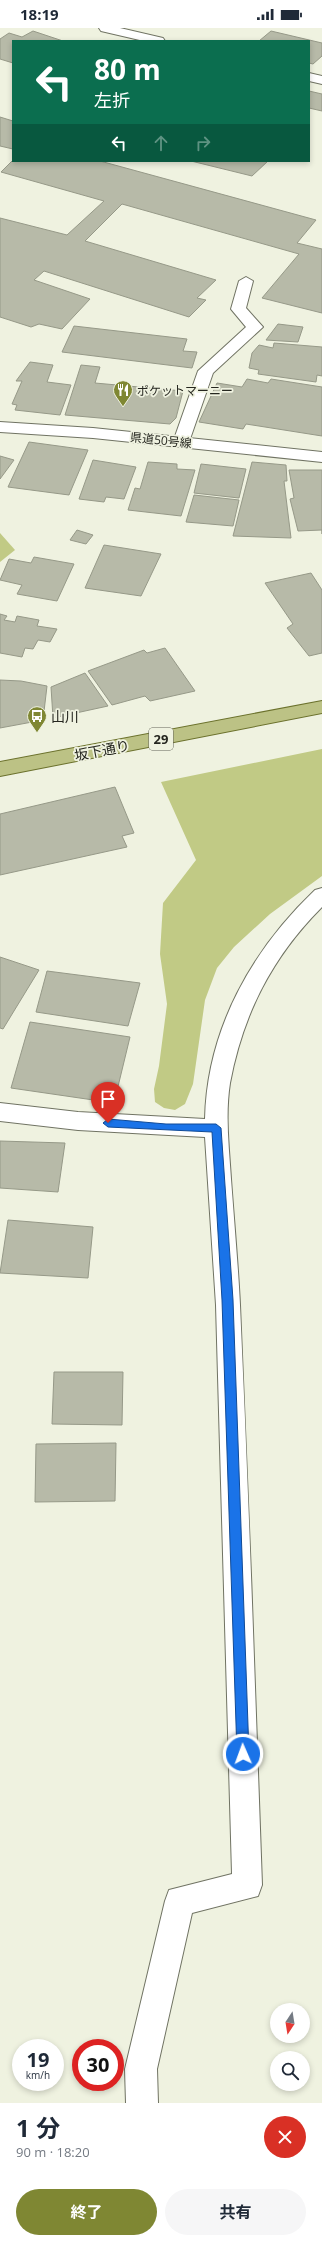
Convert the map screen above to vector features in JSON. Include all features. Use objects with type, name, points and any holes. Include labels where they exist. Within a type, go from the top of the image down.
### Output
[{"type":"main road","name":"坂下通り","points":[[0,769],[322,707]]},
{"type":"street","points":[[105,28],[156,40]]},
{"type":"street","points":[[310,77],[322,80]]},
{"type":"street","points":[[181,442],[206,371],[255,326],[238,309],[246,281]]},
{"type":"street","name":"県道50号線","points":[[0,427],[181,442],[322,457]]},
{"type":"street","points":[[142,2103],[141,2069],[180,1901],[247,1885],[228,1300],[216,1128],[218,1088],[228,1040],[246,993],[269,954],[296,918],[322,895]]},
{"type":"street","points":[[0,1112],[78,1121],[166,1127],[216,1128]]},
{"type":"green space","points":[[0,533],[15,550],[0,562]]},
{"type":"green space","points":[[322,749],[322,876],[270,914],[234,947],[217,968],[205,1000],[193,1084],[185,1104],[175,1110],[164,1108],[155,1102],[154,1089],[159,1066],[167,1004],[160,954],[163,903],[196,860],[161,782]]},
{"type":"building","points":[[33,31],[60,40],[12,40],[12,63],[0,59],[0,39],[9,33],[22,37]]},
{"type":"building","points":[[271,31],[309,40],[260,40]]},
{"type":"building","points":[[310,40],[322,43],[322,56],[313,64],[310,63]]},
{"type":"building","points":[[310,91],[322,94],[322,111],[310,108]]},
{"type":"building","points":[[0,117],[12,121],[12,149],[0,146]]},
{"type":"building","points":[[12,161],[104,162],[316,220],[297,243],[322,249],[322,313],[262,298],[299,254],[122,204],[85,241],[216,280],[197,298],[206,300],[189,317],[44,271],[34,280],[90,299],[62,329],[39,324],[31,327],[0,317],[0,218],[67,235],[104,201],[1,172]]},
{"type":"building","points":[[195,162],[267,162],[252,176]]},
{"type":"building","points":[[278,324],[303,327],[298,342],[266,340]]},
{"type":"building","points":[[74,326],[187,339],[183,351],[197,352],[192,368],[62,352]]},
{"type":"building","points":[[274,343],[322,347],[322,376],[317,375],[316,382],[258,374],[259,370],[249,368],[252,353],[259,345],[273,348]]},
{"type":"building","points":[[30,362],[53,365],[47,382],[71,385],[60,415],[15,410],[17,405],[12,404],[22,381],[16,381]]},
{"type":"building","points":[[81,365],[100,367],[95,383],[183,391],[176,418],[170,424],[65,415]]},
{"type":"building","points":[[247,379],[268,383],[271,379],[322,387],[322,436],[246,424],[243,429],[199,422],[217,383],[242,387]]},
{"type":"building","points":[[29,442],[88,450],[69,495],[8,487]]},
{"type":"building","points":[[0,456],[14,460],[0,479]]},
{"type":"building","points":[[93,460],[136,467],[124,499],[106,497],[104,502],[79,499]]},
{"type":"building","points":[[148,462],[177,464],[177,469],[195,470],[181,516],[128,510],[135,488],[140,489]]},
{"type":"building","points":[[252,462],[286,465],[287,481],[284,481],[291,538],[233,536]]},
{"type":"building","points":[[201,464],[246,469],[239,498],[194,493]]},
{"type":"building","points":[[289,470],[322,470],[322,530],[298,531],[290,499],[294,498]]},
{"type":"building","points":[[194,495],[239,500],[233,526],[186,522]]},
{"type":"building","points":[[77,530],[93,535],[86,544],[70,540]]},
{"type":"building","points":[[104,545],[161,554],[141,596],[85,588]]},
{"type":"building","points":[[34,557],[74,564],[57,601],[17,594],[22,585],[0,580],[9,559],[31,563]]},
{"type":"building","points":[[311,573],[322,590],[322,653],[309,656],[287,628],[293,624],[265,583]]},
{"type":"building","points":[[0,614],[7,616],[4,620],[15,622],[17,616],[39,620],[37,626],[57,629],[50,642],[38,640],[33,649],[25,648],[22,657],[0,653]]},
{"type":"building","points":[[165,648],[195,691],[150,701],[145,696],[112,705],[88,671],[144,650],[147,653]]},
{"type":"building","points":[[85,673],[108,706],[53,718],[51,687]]},
{"type":"building","points":[[0,680],[21,681],[47,686],[43,720],[0,728]]},
{"type":"building","points":[[115,787],[134,833],[122,836],[127,847],[0,875],[0,814]]},
{"type":"building","points":[[0,957],[39,970],[3,1029],[0,1028]]},
{"type":"building","points":[[47,971],[140,983],[128,1026],[36,1012]]},
{"type":"building","points":[[30,1022],[130,1037],[114,1103],[11,1088]]},
{"type":"building","points":[[0,1141],[65,1143],[58,1192],[0,1188]]},
{"type":"building","points":[[8,1220],[93,1227],[88,1278],[0,1273]]},
{"type":"building","points":[[54,1372],[123,1372],[122,1425],[52,1424]]},
{"type":"building","points":[[116,1443],[115,1501],[35,1502],[36,1444]]},
{"type":"place","name":"ポケットマーニー","points":[[123,407]]},
{"type":"place","name":"山川","points":[[37,733]]},
{"type":"route","points":[[108,1123],[166,1127],[216,1128],[228,1300],[243,1754]]}]
